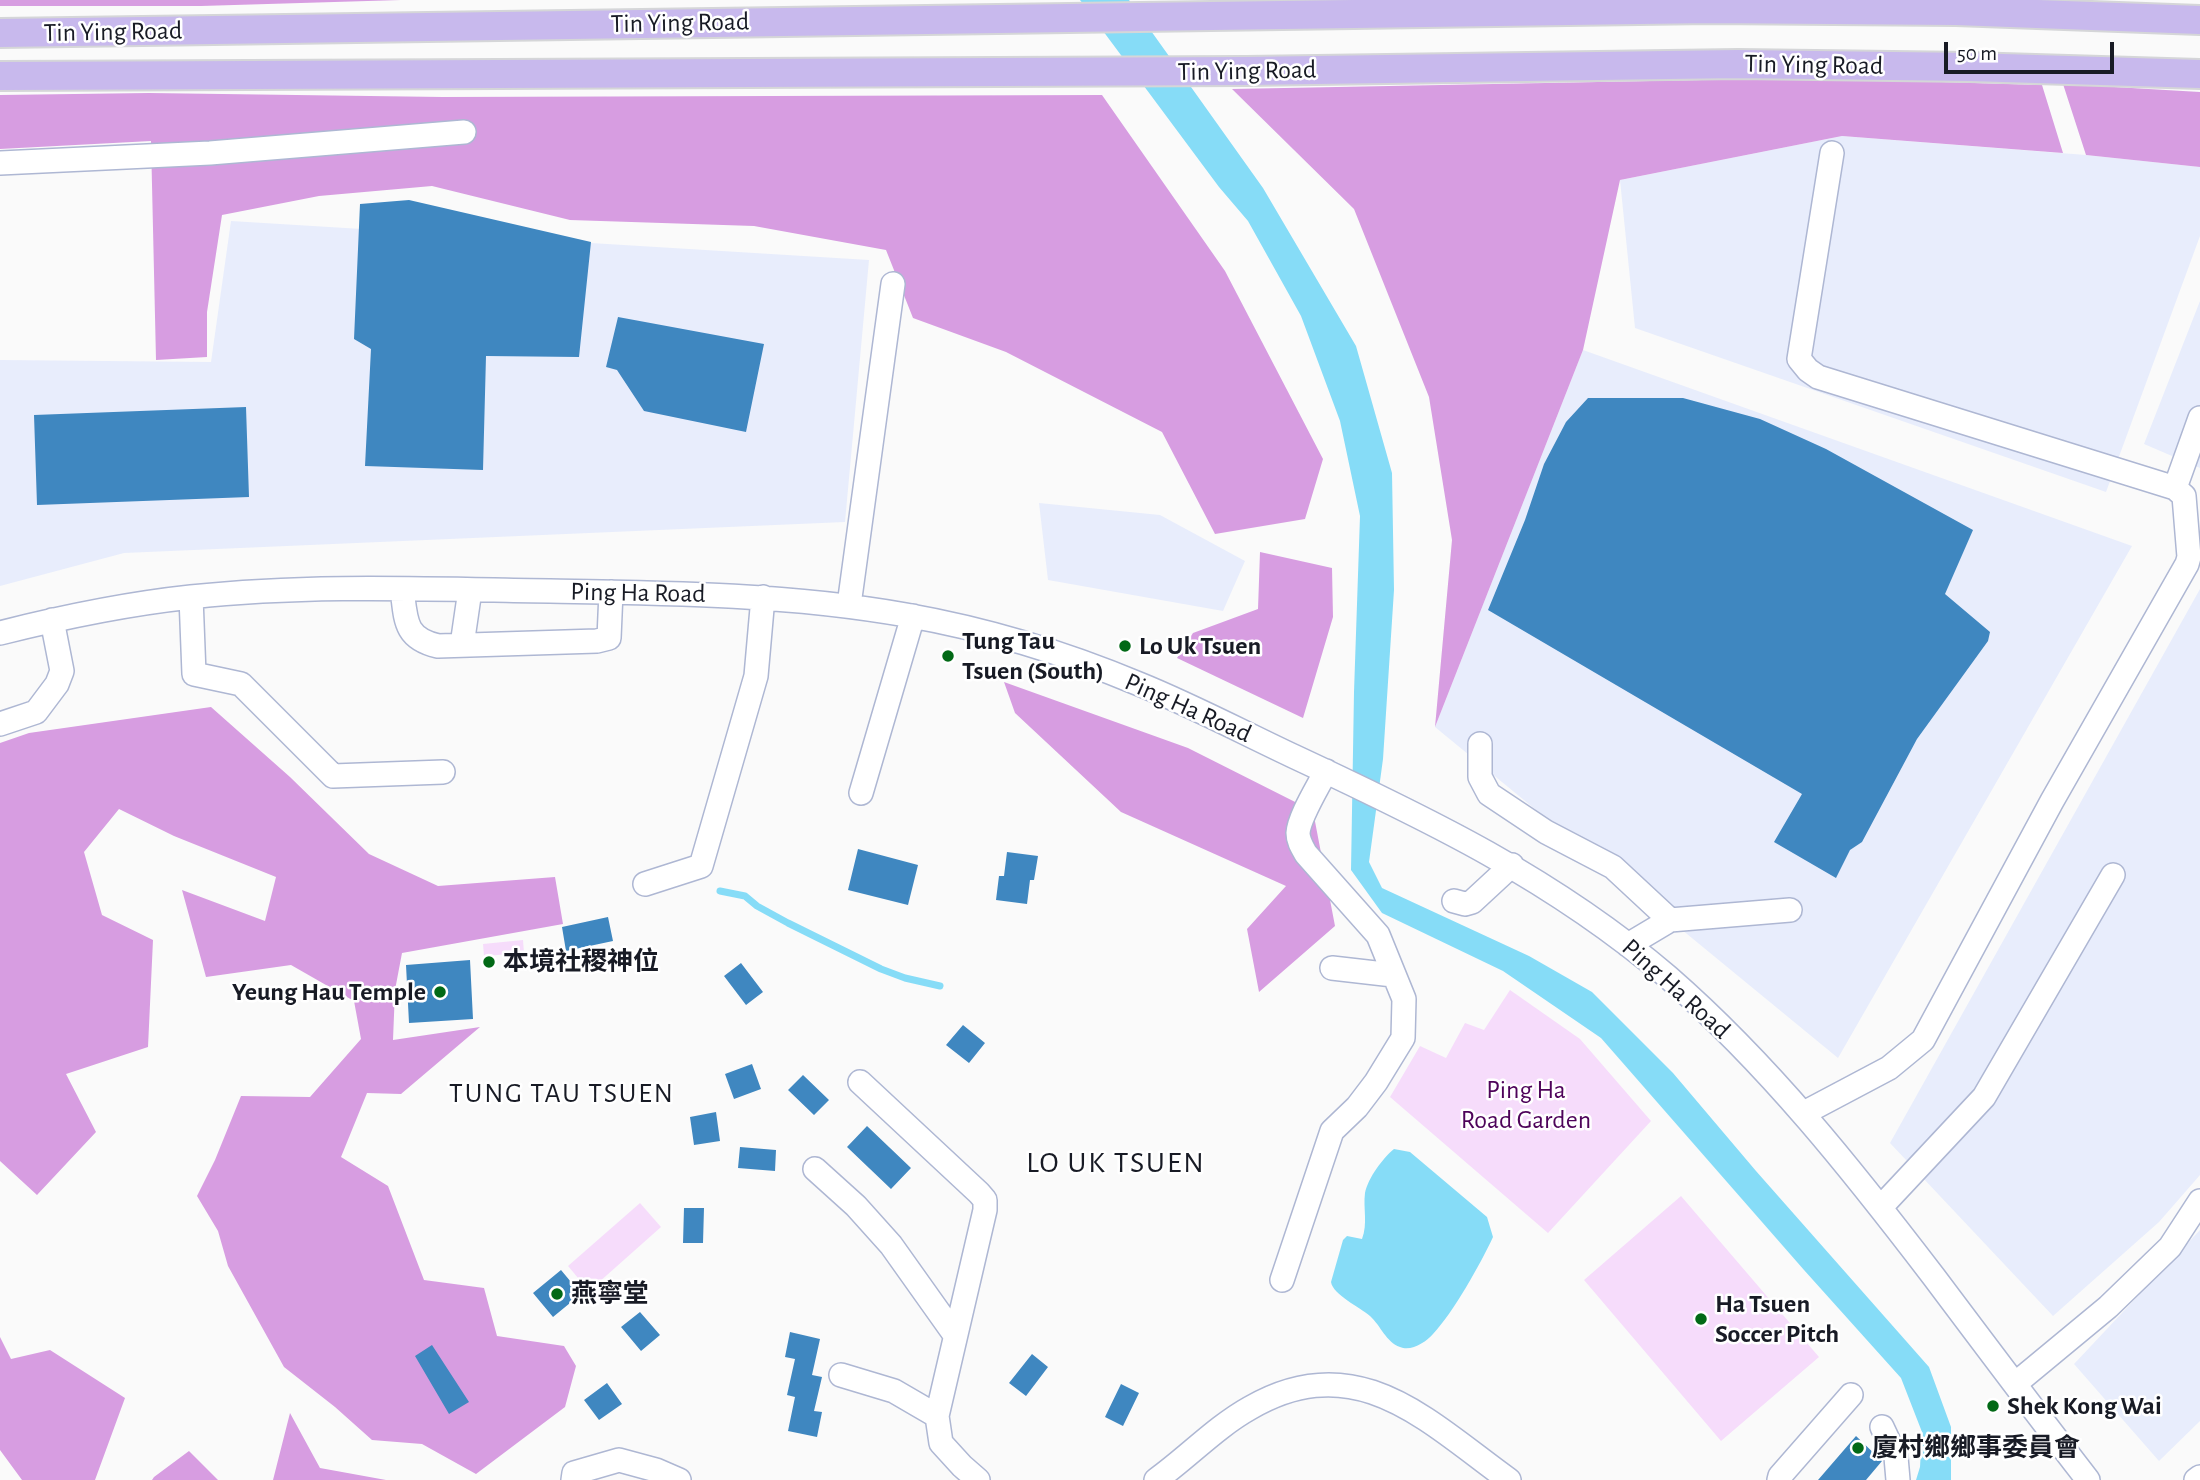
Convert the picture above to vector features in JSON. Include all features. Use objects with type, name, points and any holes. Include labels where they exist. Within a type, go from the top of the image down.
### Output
[{"type":"main road","name":"Tin Ying Road","points":[[0,33],[1710,9],[1956,11],[2200,20]]},
{"type":"main road","name":"Tin Ying Road","points":[[0,76],[1246,71],[1738,64],[2200,74]]},
{"type":"street","points":[[0,163],[210,153],[464,132]]},
{"type":"street","points":[[1804,1113],[1889,1068],[1923,1040],[2052,801],[2187,564],[2189,556],[2184,496],[2175,488],[1818,377],[1808,370],[1799,359],[1832,153]]},
{"type":"street","points":[[849,605],[893,284]]},
{"type":"street","points":[[2175,488],[2200,418]]},
{"type":"street","points":[[402,589],[411,634],[422,642],[438,646],[597,641],[609,638],[611,592]]},
{"type":"street","name":"Ping Ha Road","points":[[0,633],[99,610],[191,597],[275,591],[402,589],[763,597],[849,605],[914,616],[1008,639],[1134,682],[1421,816],[1512,865],[1558,894],[1628,945],[1707,1013],[1804,1113],[1881,1207],[2088,1480]]},
{"type":"street","points":[[462,645],[470,590]]},
{"type":"street","points":[[191,597],[194,674],[241,684],[333,776],[443,772]]},
{"type":"street","points":[[645,884],[701,866],[756,676],[763,597]]},
{"type":"street","points":[[861,793],[914,616]]},
{"type":"street","points":[[0,724],[36,712],[57,684],[62,671],[52,620]]},
{"type":"street","points":[[1480,744],[1480,777],[1489,794],[1546,832],[1613,867],[1670,920]]},
{"type":"street","points":[[1282,1280],[1332,1131],[1357,1107],[1403,1038],[1404,999],[1378,935],[1300,844],[1298,832],[1302,820],[1326,771]]},
{"type":"street","points":[[1454,901],[1465,904],[1472,902],[1512,865]]},
{"type":"street","points":[[1881,1207],[1984,1097],[2113,875]]},
{"type":"street","points":[[1628,945],[1670,920],[1790,910]]},
{"type":"street","points":[[1332,968],[1394,975]]},
{"type":"street","points":[[860,1082],[985,1200],[985,1210],[937,1416],[941,1443],[978,1480]]},
{"type":"street","points":[[815,1169],[856,1206],[891,1245],[955,1335]]},
{"type":"street","points":[[2015,1384],[2108,1307],[2170,1247],[2200,1201]]},
{"type":"street","points":[[841,1375],[894,1391],[937,1416]]},
{"type":"street","points":[[1156,1480],[1250,1408],[1286,1392],[1320,1385],[1336,1385],[1367,1389],[1398,1401],[1509,1480]]},
{"type":"street","points":[[1779,1480],[1851,1395]]},
{"type":"street","points":[[1882,1427],[1896,1457],[1898,1480]]},
{"type":"street","points":[[573,1480],[574,1473],[620,1460],[679,1480]]},
{"type":"shaded area","points":[[0,0],[401,0],[201,6],[0,6]]},
{"type":"shaded area","points":[[1807,78],[2042,85],[2063,153],[1842,136],[1620,180],[1583,350],[1435,727],[1452,540],[1429,397],[1354,209],[1232,89]]},
{"type":"shaded area","points":[[2063,84],[2200,92],[2200,167],[2086,155]]},
{"type":"shaded area","points":[[149,93],[443,97],[1102,95],[1225,271],[1323,459],[1305,519],[1215,534],[1162,432],[1006,352],[913,318],[886,250],[754,226],[570,220],[432,186],[319,196],[222,215],[207,312],[207,357],[156,360],[151,141],[0,149],[0,95]]},
{"type":"shaded area","points":[[1842,136],[2086,155],[2200,167],[2200,236],[2106,492],[1635,328],[1620,180]]},
{"type":"shaded area","points":[[231,221],[869,260],[845,522],[124,553],[0,586],[0,360],[211,362]]},
{"type":"shaded area","points":[[2200,301],[2200,468],[2144,444]]},
{"type":"shaded area","points":[[1583,350],[2132,546],[1838,1058],[1435,727]]},
{"type":"shaded area","points":[[1039,503],[1160,515],[1245,561],[1223,611],[1048,580]]},
{"type":"shaded area","points":[[1260,552],[1332,568],[1333,617],[1303,718],[1177,658],[1193,633],[1258,609]]},
{"type":"shaded area","points":[[2200,589],[2200,1175],[2159,1222],[2053,1316],[1890,1143]]},
{"type":"shaded area","points":[[1004,682],[1188,748],[1313,811],[1335,926],[1259,992],[1247,929],[1286,886],[1121,812],[1015,713]]},
{"type":"shaded area","points":[[211,707],[290,777],[369,854],[438,886],[555,877],[563,924],[402,953],[395,990],[393,1040],[480,1027],[401,1094],[367,1093],[341,1157],[388,1186],[424,1280],[484,1288],[497,1336],[564,1346],[576,1366],[565,1407],[476,1474],[422,1444],[372,1440],[284,1367],[228,1266],[218,1231],[197,1196],[241,1096],[310,1097],[361,1039],[354,1001],[291,965],[206,977],[182,890],[265,921],[276,877],[174,836],[119,809],[84,852],[102,915],[153,940],[148,1047],[66,1074],[96,1132],[37,1195],[0,1161],[0,743],[29,733]]},
{"type":"shaded area","points":[[2200,1230],[2200,1421],[2159,1461],[2074,1364]]},
{"type":"shaded area","points":[[0,1337],[11,1359],[50,1350],[125,1398],[95,1480],[22,1480],[0,1450]]},
{"type":"shaded area","points":[[290,1413],[320,1468],[386,1480],[273,1480]]},
{"type":"shaded area","points":[[189,1451],[218,1480],[152,1480],[154,1477]]},
{"type":"green space","points":[[523,940],[524,953],[484,956],[483,944]]},
{"type":"green space","name":"Ping Ha Road Garden","points":[[1510,990],[1580,1039],[1651,1121],[1548,1233],[1390,1097],[1420,1046],[1446,1058],[1465,1023],[1484,1030]]},
{"type":"green space","name":"Ha Tsuen Soccer Pitch","points":[[1681,1196],[1819,1357],[1721,1441],[1584,1280]]},
{"type":"green space","points":[[640,1203],[661,1227],[589,1291],[568,1266]]},
{"type":"water","points":[[1080,0],[1129,0],[1263,188],[1356,346],[1392,473],[1394,590],[1383,759],[1369,862],[1382,888],[1529,956],[1592,992],[1673,1073],[1929,1367],[1951,1427],[1951,1480],[1916,1480],[1920,1467],[1922,1432],[1901,1378],[1601,1038],[1503,971],[1382,913],[1351,870],[1360,516],[1340,421],[1301,316],[1248,221],[1219,187]]},
{"type":"water","points":[[1394,1149],[1410,1152],[1487,1217],[1493,1237],[1466,1287],[1441,1325],[1426,1340],[1409,1348],[1395,1345],[1370,1316],[1337,1292],[1331,1282],[1343,1240],[1347,1236],[1362,1239],[1365,1228],[1365,1193],[1369,1181]]},
{"type":"building","points":[[409,200],[591,242],[579,357],[486,356],[483,470],[365,466],[371,349],[354,339],[360,204]]},
{"type":"building","points":[[618,317],[764,344],[746,432],[644,411],[617,370],[606,367]]},
{"type":"building","points":[[1588,398],[1683,398],[1760,419],[1826,449],[1973,530],[1945,594],[1990,632],[1988,641],[1917,739],[1862,842],[1850,850],[1836,878],[1774,842],[1802,794],[1488,610],[1525,520],[1544,464],[1566,422]]},
{"type":"building","points":[[246,407],[249,497],[37,505],[34,415]]},
{"type":"building","points":[[858,849],[918,865],[908,905],[848,890]]},
{"type":"building","points":[[1007,852],[1038,856],[1034,880],[1030,880],[1027,904],[996,900],[999,876],[1004,876]]},
{"type":"building","points":[[608,917],[613,941],[566,951],[562,927]]},
{"type":"building","name":"Yeung Hau Temple","points":[[470,960],[473,1019],[409,1023],[406,965]]},
{"type":"building","points":[[741,963],[763,992],[746,1005],[724,976]]},
{"type":"building","points":[[963,1025],[985,1043],[969,1063],[946,1045]]},
{"type":"building","points":[[752,1064],[761,1089],[734,1099],[725,1074]]},
{"type":"building","points":[[803,1075],[829,1100],[814,1115],[788,1090]]},
{"type":"building","points":[[716,1112],[720,1141],[694,1145],[690,1117]]},
{"type":"building","points":[[867,1126],[911,1168],[891,1189],[847,1147]]},
{"type":"building","points":[[740,1147],[776,1150],[775,1171],[738,1168]]},
{"type":"building","points":[[684,1208],[704,1208],[703,1243],[683,1243]]},
{"type":"building","name":"燕寧堂","points":[[561,1270],[581,1294],[553,1317],[533,1293]]},
{"type":"building","points":[[640,1312],[660,1335],[641,1351],[621,1327]]},
{"type":"building","points":[[790,1332],[820,1339],[812,1375],[822,1377],[814,1411],[822,1412],[817,1437],[788,1431],[795,1397],[787,1395],[795,1359],[785,1357]]},
{"type":"building","points":[[432,1345],[469,1402],[449,1414],[415,1356]]},
{"type":"building","points":[[1032,1354],[1048,1367],[1026,1396],[1009,1383]]},
{"type":"building","points":[[607,1383],[622,1404],[599,1420],[584,1400]]},
{"type":"building","points":[[1121,1384],[1139,1393],[1123,1426],[1105,1417]]},
{"type":"building","name":"廈村鄉鄉事委員會","points":[[1856,1436],[1882,1461],[1866,1480],[1818,1480]]},
{"type":"waterway","points":[[720,891],[745,896],[788,923],[881,969],[940,986]]},
{"type":"place","name":"Lo Uk Tsuen","points":[[1125,646]]},
{"type":"place","name":"Tung Tau Tsuen (South)","points":[[948,656]]},
{"type":"place","name":"本境社稷神位","points":[[489,962]]},
{"type":"place","name":"Yeung Hau Temple","points":[[440,992]]},
{"type":"place","name":"燕寧堂","points":[[557,1294]]},
{"type":"place","name":"Ha Tsuen Soccer Pitch","points":[[1701,1319]]},
{"type":"place","name":"Shek Kong Wai","points":[[1993,1406]]},
{"type":"place","name":"廈村鄉鄉事委員會","points":[[1858,1448]]},
{"type":"district","name":"TUNG TAU TSUEN","points":[[562,1094]]},
{"type":"district","name":"LO UK TSUEN","points":[[1116,1163]]}]
